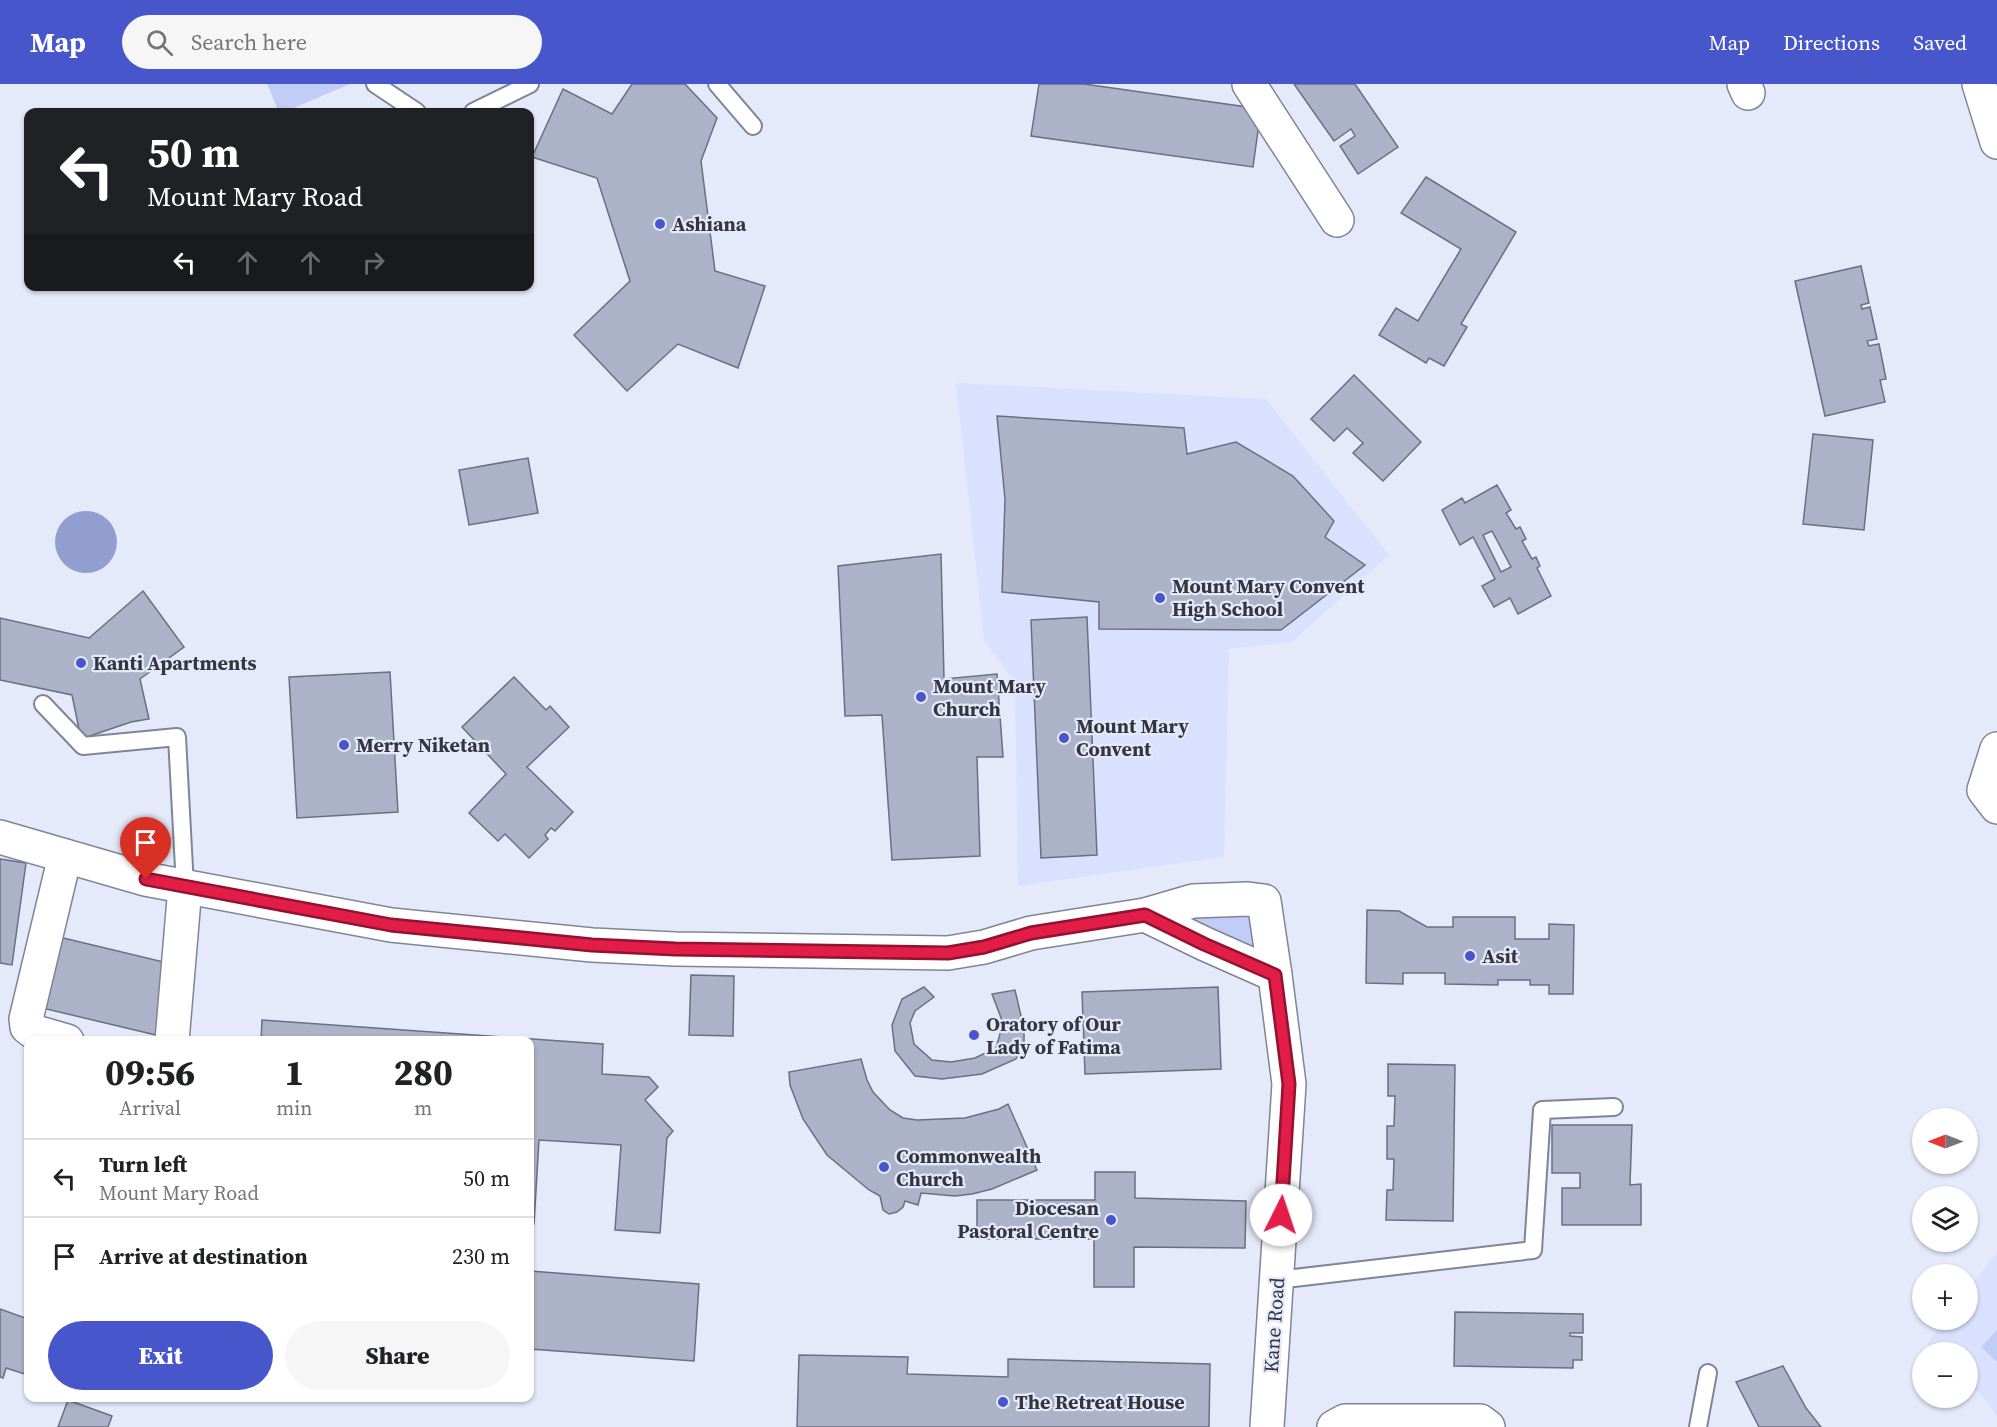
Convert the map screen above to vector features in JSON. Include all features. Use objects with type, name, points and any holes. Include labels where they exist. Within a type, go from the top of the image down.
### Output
[{"type":"street","points":[[1250,84],[1337,220]]},
{"type":"street","points":[[1979,84],[1997,142]]},
{"type":"street","points":[[1997,749],[1984,790],[1997,807]]},
{"type":"street","points":[[0,837],[146,879],[391,925],[592,945],[675,949],[948,953],[984,947],[1031,933],[1145,915],[1275,975]]},
{"type":"street","points":[[50,1036],[32,1031],[27,1027],[26,1019],[65,856]]},
{"type":"street","points":[[172,1036],[185,887]]},
{"type":"street","name":"Kane Road","points":[[1145,915],[1193,901],[1248,899],[1264,901],[1289,1084],[1267,1427]]},
{"type":"street","points":[[1334,1427],[1345,1421],[1474,1420],[1488,1427]]},
{"type":"lane","points":[[375,84],[411,108]]},
{"type":"lane","points":[[481,108],[530,84]]},
{"type":"lane","points":[[717,84],[753,126]]},
{"type":"lane","points":[[43,704],[83,747],[177,736],[185,887]]},
{"type":"lane","points":[[1276,1280],[1533,1250],[1542,1110],[1614,1107]]},
{"type":"lane","points":[[1698,1427],[1708,1373]]},
{"type":"shaded area","points":[[267,84],[350,84],[293,108],[277,108]]},
{"type":"shaded area","name":"Mount Mary Convent High School","points":[[956,383],[1266,399],[1389,555],[1292,642],[1229,649],[1224,857],[1018,886],[1015,681],[984,641]]},
{"type":"shaded area","points":[[86,511],[98,513],[108,520],[115,530],[117,542],[115,554],[108,564],[98,571],[86,573],[74,571],[64,564],[57,554],[55,542],[57,530],[64,520],[74,513]]},
{"type":"shaded area","points":[[1254,911],[1259,949],[1213,938],[1174,919]]},
{"type":"shaded area","points":[[1997,1252],[1997,1417],[1978,1392],[1978,1342],[1928,1342],[1938,1330],[1978,1330],[1978,1277]]},
{"type":"shaded area","points":[[1997,1330],[1997,1362],[1981,1347]]},
{"type":"building","name":"Ashiana","points":[[632,84],[685,84],[717,118],[701,161],[715,271],[765,286],[738,368],[678,344],[627,391],[574,335],[630,281],[597,178],[534,158],[534,153],[563,89],[612,114]]},
{"type":"building","points":[[1039,84],[1084,84],[1261,109],[1253,167],[1031,136]]},
{"type":"building","points":[[1294,84],[1355,84],[1398,147],[1358,174],[1340,146],[1355,136],[1351,129],[1334,141]]},
{"type":"building","points":[[1426,177],[1516,232],[1461,324],[1467,327],[1444,366],[1429,358],[1426,363],[1379,335],[1396,308],[1418,321],[1461,249],[1401,213]]},
{"type":"building","points":[[1861,266],[1869,303],[1861,305],[1862,309],[1870,307],[1877,339],[1867,341],[1869,346],[1879,344],[1886,379],[1880,380],[1885,402],[1825,416],[1795,281]]},
{"type":"building","points":[[1354,375],[1421,442],[1383,481],[1353,453],[1363,443],[1347,428],[1334,441],[1311,419]]},
{"type":"building","points":[[997,416],[1184,428],[1187,454],[1236,442],[1293,476],[1334,521],[1325,537],[1365,565],[1281,630],[1099,629],[1099,602],[1002,592],[1005,499]]},
{"type":"building","points":[[1813,434],[1873,440],[1864,530],[1803,524]]},
{"type":"building","points":[[528,458],[538,513],[469,525],[459,470]]},
{"type":"building","points":[[1497,485],[1511,510],[1506,513],[1516,529],[1520,527],[1526,539],[1522,541],[1532,559],[1536,557],[1540,566],[1537,568],[1551,596],[1518,614],[1510,598],[1494,607],[1482,586],[1495,579],[1473,537],[1460,545],[1442,510],[1462,498],[1465,503]],"holes":[[[1492,531],[1511,567],[1501,572],[1483,535]]]},
{"type":"building","name":"Mount Mary Church","points":[[941,554],[944,679],[997,674],[1003,757],[977,757],[980,856],[892,860],[882,715],[845,716],[838,566]]},
{"type":"building","name":"Kanti Apartments","points":[[143,591],[184,647],[140,679],[149,719],[131,722],[81,739],[72,695],[0,680],[0,618],[89,638]]},
{"type":"building","name":"Mount Mary Convent","points":[[1087,617],[1097,855],[1041,858],[1031,620]]},
{"type":"building","name":"Merry Niketan","points":[[390,672],[398,812],[297,818],[289,677]]},
{"type":"building","points":[[514,677],[546,710],[550,706],[569,727],[527,767],[573,812],[555,831],[551,828],[545,835],[548,839],[529,858],[505,834],[498,841],[469,813],[506,774],[462,727]]},
{"type":"building","points":[[0,859],[26,863],[12,965],[0,963]]},
{"type":"building","name":"Asit","points":[[1367,910],[1399,911],[1427,927],[1453,927],[1453,917],[1515,917],[1515,939],[1549,939],[1549,924],[1574,925],[1573,994],[1549,994],[1549,985],[1530,985],[1530,980],[1498,980],[1498,985],[1445,984],[1445,973],[1403,973],[1403,984],[1366,983]]},
{"type":"building","points":[[55,936],[172,964],[156,1035],[38,1007]]},
{"type":"building","points":[[691,975],[734,976],[733,1036],[689,1035]]},
{"type":"building","points":[[924,987],[934,997],[915,1011],[910,1023],[914,1044],[932,1060],[951,1062],[975,1058],[996,1048],[1003,1023],[992,994],[1015,990],[1024,1029],[1024,1044],[1016,1059],[982,1074],[942,1079],[915,1076],[895,1051],[892,1025],[902,999]]},
{"type":"building","points":[[1218,987],[1221,1069],[1085,1074],[1082,992]]},
{"type":"building","points":[[262,1020],[489,1036],[261,1036]]},
{"type":"building","points":[[534,1039],[603,1044],[602,1074],[649,1077],[658,1087],[645,1100],[673,1131],[667,1138],[660,1233],[615,1230],[621,1145],[539,1140],[534,1224]]},
{"type":"building","points":[[861,1059],[873,1092],[890,1110],[903,1118],[917,1120],[965,1118],[999,1109],[1008,1104],[1037,1170],[992,1189],[972,1194],[955,1196],[921,1193],[918,1205],[905,1201],[903,1207],[897,1212],[889,1214],[883,1210],[880,1196],[869,1190],[827,1155],[803,1119],[790,1085],[789,1072]]},
{"type":"building","points":[[1388,1064],[1455,1065],[1453,1221],[1386,1220],[1387,1190],[1393,1190],[1394,1159],[1387,1159],[1387,1126],[1394,1126],[1395,1096],[1388,1096]]},
{"type":"building","points":[[1552,1125],[1632,1125],[1630,1185],[1641,1184],[1641,1225],[1562,1225],[1562,1188],[1580,1188],[1580,1173],[1552,1173]]},
{"type":"building","name":"Diocesan Pastoral Centre","points":[[1095,1172],[1135,1172],[1135,1198],[1246,1201],[1245,1248],[1134,1247],[1134,1287],[1094,1287],[1094,1239],[977,1239],[977,1200],[1095,1200]]},
{"type":"building","points":[[534,1271],[699,1284],[694,1361],[534,1349]]},
{"type":"building","points":[[0,1309],[24,1318],[24,1374],[6,1368],[3,1378],[0,1377]]},
{"type":"building","points":[[1455,1312],[1583,1314],[1583,1333],[1570,1333],[1570,1336],[1582,1337],[1582,1360],[1573,1360],[1573,1368],[1454,1366]]},
{"type":"building","name":"The Retreat House","points":[[799,1355],[908,1357],[907,1374],[1008,1377],[1008,1359],[1210,1364],[1209,1427],[797,1427]]},
{"type":"building","points":[[1783,1366],[1806,1408],[1821,1427],[1759,1427],[1736,1382]]},
{"type":"building","points":[[67,1402],[74,1402],[112,1416],[108,1427],[58,1427]]},
{"type":"place","name":"Ashiana","points":[[660,224]]},
{"type":"place","name":"Mount Mary Convent High School","points":[[1160,598]]},
{"type":"place","name":"Kanti Apartments","points":[[81,663]]},
{"type":"place","name":"Mount Mary Church","points":[[921,697]]},
{"type":"place","name":"Mount Mary Convent","points":[[1064,738]]},
{"type":"place","name":"Merry Niketan","points":[[344,745]]},
{"type":"place","name":"Asit","points":[[1470,956]]},
{"type":"place","name":"Oratory of Our Lady of Fatima","points":[[974,1035]]},
{"type":"place","name":"Commonwealth Church","points":[[884,1167]]},
{"type":"place","name":"Diocesan Pastoral Centre","points":[[1111,1220]]},
{"type":"place","name":"The Retreat House","points":[[1003,1402]]},
{"type":"route","points":[[146,879],[391,925],[592,945],[675,949],[948,953],[984,947],[1031,933],[1145,915],[1275,975],[1289,1084],[1281,1215]]}]
